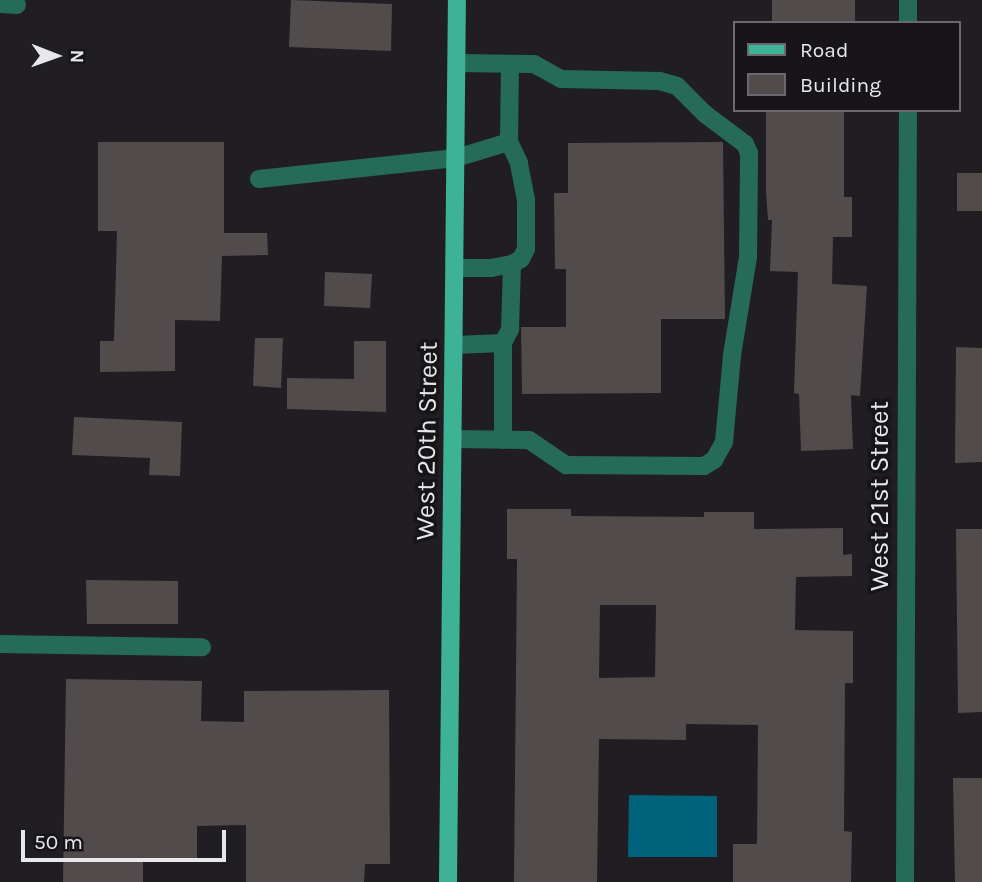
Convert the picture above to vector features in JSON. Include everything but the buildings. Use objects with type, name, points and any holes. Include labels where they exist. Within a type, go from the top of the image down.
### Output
[{"type":"main road","name":"West 20th Street","points":[[448,882],[457,0]]},
{"type":"street","points":[[908,0],[908,21]]},
{"type":"street","points":[[453,439],[528,440],[546,455],[566,465],[704,466],[714,460],[724,442],[732,355],[748,257],[749,153],[745,144],[705,114],[677,86],[659,81],[561,79],[534,64],[457,63]]},
{"type":"street","points":[[455,268],[491,268],[512,264],[521,259],[526,249],[526,200],[519,163],[509,142],[510,64]]},
{"type":"street","name":"West 21st Street","points":[[905,882],[908,112]]},
{"type":"street","points":[[259,179],[456,158],[509,142]]},
{"type":"street","points":[[503,440],[503,344],[511,319],[512,264]]},
{"type":"street","points":[[454,345],[503,344]]},
{"type":"street","points":[[0,644],[202,647]]},
{"type":"water","points":[[629,795],[717,796],[717,857],[628,857]]}]
